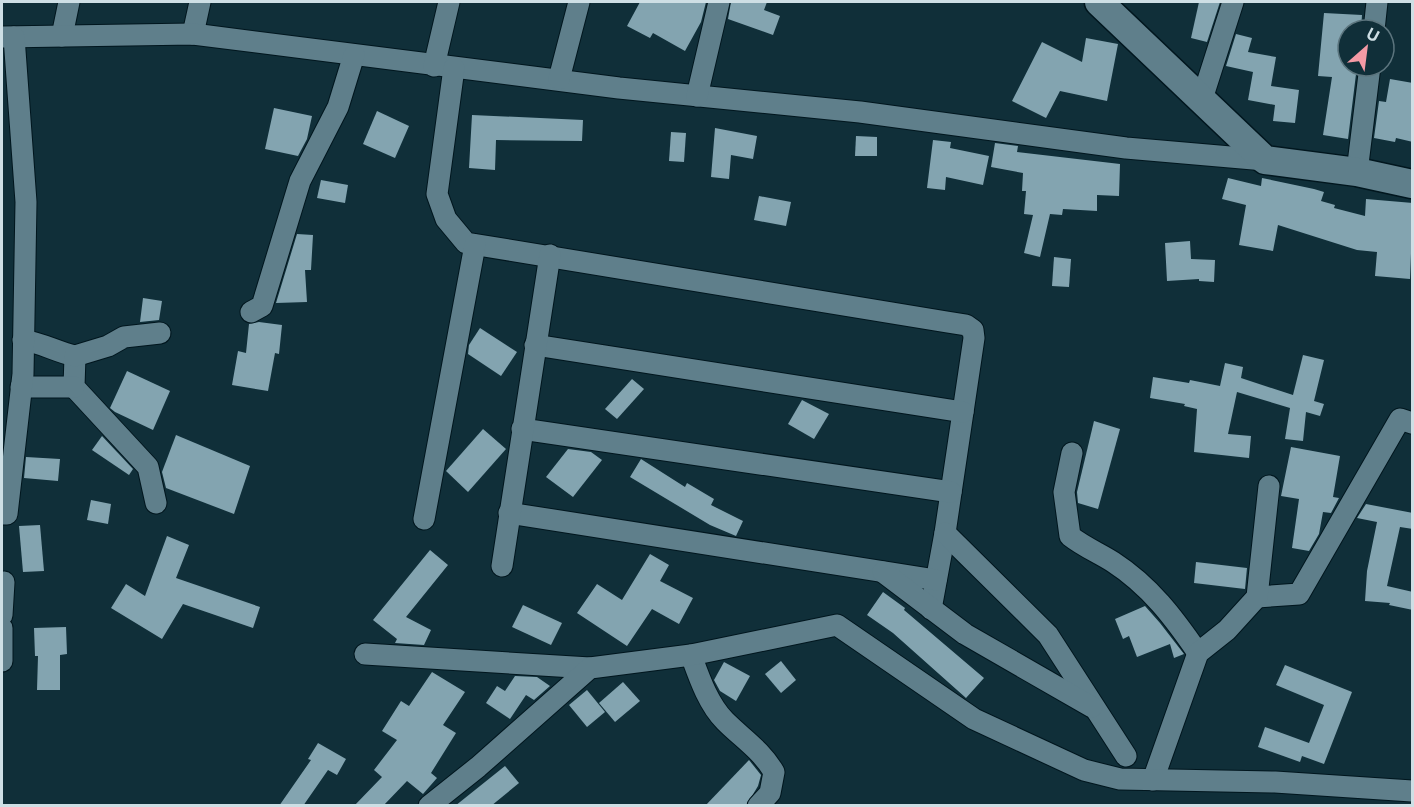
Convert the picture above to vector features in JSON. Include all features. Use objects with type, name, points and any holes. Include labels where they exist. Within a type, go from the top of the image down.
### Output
[{"type":"street","points":[[62,36],[69,2]]},
{"type":"street","points":[[193,34],[200,2]]},
{"type":"street","points":[[449,2],[437,194],[439,206],[466,243],[966,325],[973,330],[974,338],[945,533],[931,609]]},
{"type":"street","points":[[559,79],[579,2]]},
{"type":"street","points":[[697,96],[719,2]]},
{"type":"street","points":[[1099,2],[1265,160]]},
{"type":"street","points":[[1202,99],[1233,2]]},
{"type":"street","points":[[1375,18],[1377,2]]},
{"type":"street","points":[[2,514],[7,514],[21,387],[26,202],[8,37],[193,34],[444,67],[860,112],[1126,148],[1265,160],[1358,172],[1413,184]]},
{"type":"street","points":[[252,312],[262,306],[300,181],[338,107],[354,55]]},
{"type":"street","points":[[1358,172],[1369,78]]},
{"type":"street","points":[[424,519],[475,245]]},
{"type":"street","points":[[502,566],[550,255]]},
{"type":"street","points":[[22,340],[45,344],[62,353],[75,356],[108,346],[124,337],[160,333]]},
{"type":"street","points":[[535,345],[963,412]]},
{"type":"street","points":[[75,356],[74,387],[148,467],[156,503]]},
{"type":"street","points":[[21,387],[74,387]]},
{"type":"street","points":[[1257,597],[1299,594],[1400,419],[1413,423]]},
{"type":"street","points":[[522,429],[951,492]]},
{"type":"street","points":[[1072,453],[1064,492],[1070,536],[1086,548],[1113,561],[1152,592],[1198,653]]},
{"type":"street","points":[[1153,780],[1198,653],[1227,630],[1257,597],[1269,486]]},
{"type":"street","points":[[509,513],[936,580]]},
{"type":"street","points":[[945,533],[1047,636],[1126,756]]},
{"type":"street","points":[[883,572],[931,609],[991,650],[1095,709]]},
{"type":"street","points":[[2,615],[4,582]]},
{"type":"street","points":[[365,654],[590,668],[691,655],[837,625],[974,719],[1084,771],[1120,779],[1275,782],[1387,797],[1413,791]]},
{"type":"street","points":[[2,628],[2,661]]},
{"type":"street","points":[[691,655],[703,689],[723,720],[763,754],[774,772],[770,793],[758,806]]},
{"type":"street","points":[[429,806],[478,767],[590,668]]},
{"type":"building","points":[[640,2],[706,2],[701,22],[685,51],[653,33],[650,38],[627,26]]},
{"type":"building","points":[[731,2],[767,2],[764,10],[780,16],[773,35],[728,19]]},
{"type":"building","points":[[1199,2],[1220,2],[1207,42],[1191,38]]},
{"type":"building","points":[[1324,13],[1362,15],[1362,18],[1336,18],[1336,78],[1356,78],[1348,139],[1323,135],[1332,77],[1318,76]]},
{"type":"building","points":[[1236,34],[1252,38],[1248,52],[1276,57],[1271,86],[1299,90],[1295,123],[1273,121],[1275,105],[1248,100],[1253,72],[1226,66]]},
{"type":"building","points":[[1086,38],[1118,44],[1107,101],[1060,91],[1046,118],[1012,101],[1042,42],[1082,62]]},
{"type":"building","points":[[1390,79],[1413,83],[1413,142],[1396,138],[1395,142],[1374,138],[1379,101],[1386,102]]},
{"type":"building","points":[[274,108],[312,116],[307,139],[298,156],[265,149]]},
{"type":"building","points":[[377,111],[409,126],[395,158],[363,144]]},
{"type":"building","points":[[472,115],[583,120],[582,141],[496,140],[495,170],[469,168]]},
{"type":"building","points":[[715,128],[757,136],[753,159],[731,155],[729,179],[711,177]]},
{"type":"building","points":[[671,132],[686,133],[684,162],[669,161]]},
{"type":"building","points":[[856,136],[877,137],[877,156],[855,156]]},
{"type":"building","points":[[933,140],[951,142],[950,148],[989,156],[983,185],[946,177],[945,190],[927,188]]},
{"type":"building","points":[[995,143],[1018,146],[1017,152],[1120,164],[1119,196],[1097,195],[1097,211],[1063,209],[1062,215],[1050,214],[1040,257],[1024,253],[1033,215],[1024,214],[1026,191],[1022,191],[1023,173],[991,167]]},
{"type":"building","points":[[1228,178],[1261,186],[1262,178],[1314,189],[1324,192],[1321,201],[1335,205],[1334,208],[1365,216],[1366,199],[1413,203],[1410,279],[1375,276],[1377,252],[1357,250],[1278,225],[1273,251],[1239,245],[1246,205],[1222,199]]},
{"type":"building","points":[[321,180],[348,185],[345,203],[317,198]]},
{"type":"building","points":[[759,196],[791,202],[786,226],[754,220]]},
{"type":"building","points":[[297,234],[313,235],[311,270],[305,270],[307,302],[276,303]]},
{"type":"building","points":[[1190,241],[1191,259],[1215,260],[1214,282],[1199,281],[1199,279],[1167,281],[1165,243]]},
{"type":"building","points":[[1054,257],[1071,259],[1069,287],[1052,286]]},
{"type":"building","points":[[143,298],[162,301],[159,320],[140,322]]},
{"type":"building","points":[[259,322],[282,325],[279,354],[275,353],[268,391],[232,385],[238,351],[246,353],[249,324]]},
{"type":"building","points":[[480,328],[517,352],[501,376],[468,354],[469,345]]},
{"type":"building","points":[[1303,355],[1324,360],[1314,401],[1324,404],[1320,416],[1306,412],[1303,441],[1285,439],[1290,408],[1237,392],[1228,434],[1251,436],[1249,458],[1194,452],[1197,409],[1184,406],[1185,404],[1150,398],[1153,377],[1189,383],[1190,380],[1220,386],[1225,363],[1243,367],[1241,378],[1293,395]]},
{"type":"building","points":[[127,371],[170,391],[153,430],[110,408]]},
{"type":"building","points":[[632,379],[644,389],[617,419],[605,409]]},
{"type":"building","points":[[802,400],[829,414],[814,439],[788,424]]},
{"type":"building","points":[[1094,421],[1120,429],[1098,509],[1078,503],[1077,492]]},
{"type":"building","points":[[483,429],[506,449],[468,492],[446,471]]},
{"type":"building","points":[[176,435],[250,466],[234,514],[166,488],[162,472]]},
{"type":"building","points":[[102,436],[133,469],[129,475],[92,450]]},
{"type":"building","points":[[1291,447],[1340,456],[1333,497],[1339,498],[1331,513],[1323,512],[1319,534],[1309,551],[1292,548],[1299,499],[1281,496]]},
{"type":"building","points":[[568,449],[591,452],[602,460],[573,497],[546,477]]},
{"type":"building","points":[[26,457],[60,459],[58,481],[24,478]]},
{"type":"building","points":[[641,459],[685,487],[687,483],[714,499],[711,505],[743,521],[736,536],[710,525],[630,477]]},
{"type":"building","points":[[91,500],[111,504],[108,524],[87,520]]},
{"type":"building","points":[[1366,504],[1413,513],[1413,529],[1400,527],[1387,586],[1413,592],[1413,610],[1389,605],[1390,603],[1365,601],[1367,571],[1377,522],[1357,518]]},
{"type":"building","points":[[40,525],[44,571],[23,572],[19,526]]},
{"type":"building","points":[[167,536],[189,545],[176,578],[260,607],[253,628],[183,604],[162,639],[111,608],[126,584],[145,596]]},
{"type":"building","points":[[430,550],[448,565],[406,617],[431,630],[424,645],[395,643],[397,639],[373,620]]},
{"type":"building","points":[[650,554],[669,565],[660,581],[693,598],[679,624],[652,609],[627,646],[577,613],[597,584],[622,600]]},
{"type":"building","points":[[1196,562],[1247,568],[1245,589],[1194,583]]},
{"type":"building","points":[[883,592],[905,608],[904,610],[984,678],[966,698],[893,633],[867,615]]},
{"type":"building","points":[[523,605],[562,623],[551,645],[512,627]]},
{"type":"building","points":[[1145,606],[1184,654],[1174,658],[1170,644],[1137,657],[1129,636],[1123,639],[1115,619]]},
{"type":"building","points":[[66,627],[67,654],[60,655],[60,690],[37,690],[38,656],[35,656],[34,628]]},
{"type":"building","points":[[781,661],[796,680],[781,693],[765,674]]},
{"type":"building","points":[[724,662],[750,676],[736,701],[720,691],[714,680]]},
{"type":"building","points":[[1285,665],[1352,692],[1324,764],[1302,756],[1300,762],[1258,747],[1265,727],[1309,743],[1324,705],[1276,685]]},
{"type":"building","points":[[432,672],[465,692],[443,725],[456,733],[431,773],[437,778],[423,794],[407,781],[383,806],[354,806],[382,777],[374,770],[397,740],[382,731],[401,701],[409,706]]},
{"type":"building","points":[[515,676],[537,677],[550,686],[534,700],[526,695],[510,719],[486,703],[497,686],[505,691]]},
{"type":"building","points":[[623,682],[640,701],[615,722],[599,703]]},
{"type":"building","points":[[587,690],[605,712],[587,727],[569,705]]},
{"type":"building","points":[[318,743],[346,759],[337,775],[328,770],[303,806],[279,806],[311,760],[308,759]]},
{"type":"building","points":[[749,760],[761,775],[758,786],[746,806],[705,806]]},
{"type":"building","points":[[505,766],[519,783],[491,806],[455,806]]}]
